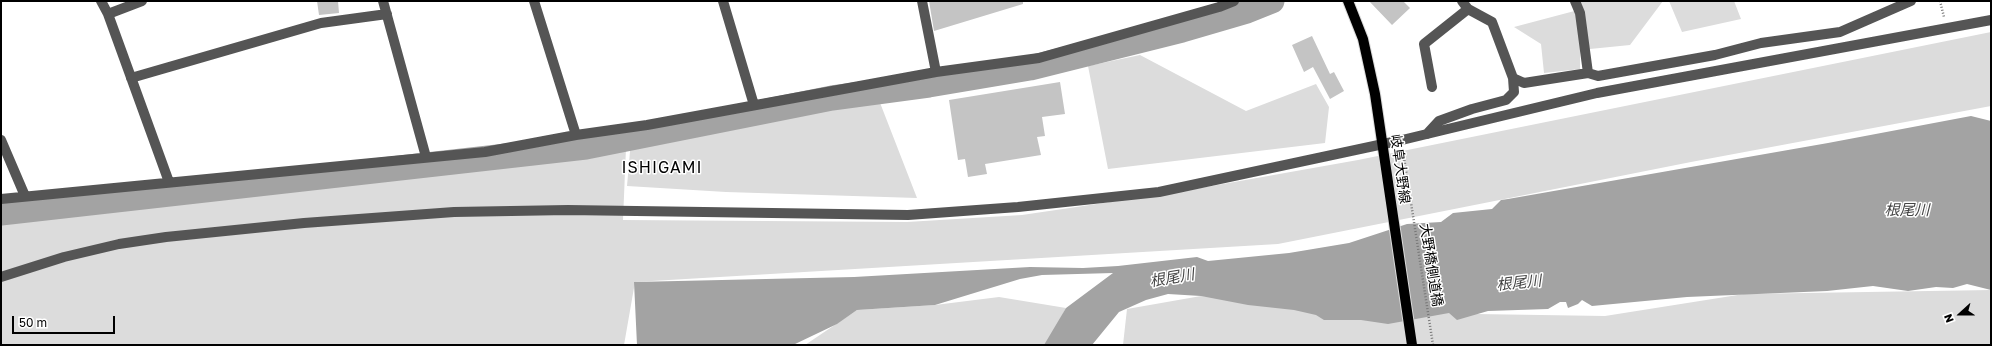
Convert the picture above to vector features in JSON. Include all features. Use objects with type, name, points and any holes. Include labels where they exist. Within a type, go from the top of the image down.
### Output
[{"type":"main road","name":"岐阜大野線","points":[[1348,1],[1363,39],[1375,94],[1412,345]]},
{"type":"street","points":[[101,1],[108,14],[169,182]]},
{"type":"street","points":[[108,14],[142,1]]},
{"type":"street","points":[[383,1],[426,157]]},
{"type":"street","points":[[534,1],[576,135]]},
{"type":"street","points":[[723,1],[754,104]]},
{"type":"street","points":[[922,1],[936,72]]},
{"type":"street","points":[[1,199],[485,152],[576,135],[647,125],[754,104],[936,72],[1040,58],[1219,7],[1234,1]]},
{"type":"street","points":[[1575,1],[1580,13],[1588,73]]},
{"type":"street","points":[[1513,78],[1524,83],[1588,73],[1598,76],[1715,55],[1762,43],[1840,32],[1911,1]]},
{"type":"street","points":[[1427,134],[1439,121],[1472,109],[1506,100],[1514,92],[1513,78],[1492,22],[1465,5],[1424,44],[1432,87]]},
{"type":"street","points":[[131,78],[321,23],[387,14]]},
{"type":"street","points":[[1,277],[64,257],[119,244],[166,237],[304,223],[454,212],[568,210],[877,214],[880,216],[1018,207],[1159,192],[1402,140],[1597,93],[1991,20]]},
{"type":"street","points":[[1,140],[25,196]]},
{"type":"path","points":[[1940,1],[1948,29]]},
{"type":"path","name":"大野橋側道橋","points":[[1402,140],[1433,345]]},
{"type":"shaded area","points":[[1580,1],[1663,1],[1630,45],[1580,50],[1580,69],[1544,73],[1541,44],[1514,27],[1582,9]]},
{"type":"shaded area","points":[[1669,1],[1734,1],[1741,19],[1682,32]]},
{"type":"shaded area","points":[[1991,32],[1991,106],[1691,162],[1278,244],[635,282],[624,345],[1,345],[1,219],[171,195],[401,175],[626,148],[623,220],[907,222],[1022,215],[1178,192],[1358,160]]},
{"type":"shaded area","points":[[1140,55],[1246,111],[1316,84],[1329,107],[1325,143],[1108,169],[1088,66]]},
{"type":"shaded area","points":[[877,95],[917,198],[726,192],[627,186],[631,140]]},
{"type":"shaded area","points":[[1991,290],[1991,345],[1123,345],[1127,309],[1201,296],[1476,314],[1605,316],[1744,294]]},
{"type":"shaded area","points":[[999,297],[1066,308],[1047,345],[805,345],[857,310],[935,305]]},
{"type":"water","name":"根尾川","points":[[1971,116],[1991,121],[1991,290],[1967,284],[1953,288],[1936,287],[1908,291],[1873,286],[1827,291],[1687,297],[1592,306],[1582,300],[1578,304],[1568,308],[1566,302],[1560,302],[1548,309],[1488,311],[1457,320],[1449,313],[1388,324],[1361,320],[1324,320],[1316,315],[1294,310],[1248,305],[1201,296],[1168,294],[1146,300],[1119,312],[1092,345],[1044,345],[1066,308],[1113,273],[1042,275],[1020,279],[935,305],[857,310],[837,324],[793,345],[637,345],[634,282],[854,277],[1030,267],[1083,268],[1118,266],[1197,257],[1208,261],[1289,253],[1349,243],[1407,224],[1441,222],[1453,213],[1492,209],[1501,200],[1828,143]]},
{"type":"building","points":[[317,1],[338,1],[339,13],[319,15]]},
{"type":"building","points":[[929,1],[1023,1],[1023,4],[934,31]]},
{"type":"building","points":[[1369,1],[1403,1],[1410,8],[1392,25]]},
{"type":"building","points":[[1312,36],[1330,74],[1334,72],[1344,91],[1330,99],[1313,67],[1304,72],[1292,45]]},
{"type":"building","points":[[1060,82],[1065,114],[1042,117],[1045,136],[1037,137],[1041,155],[985,164],[987,174],[968,177],[965,159],[958,160],[949,100]]},
{"type":"waterway","points":[[1,213],[586,147],[832,98],[929,85],[1030,68],[1182,30],[1247,11],[1272,1]]},
{"type":"district","name":"ISHIGAMI","points":[[662,168]]}]
